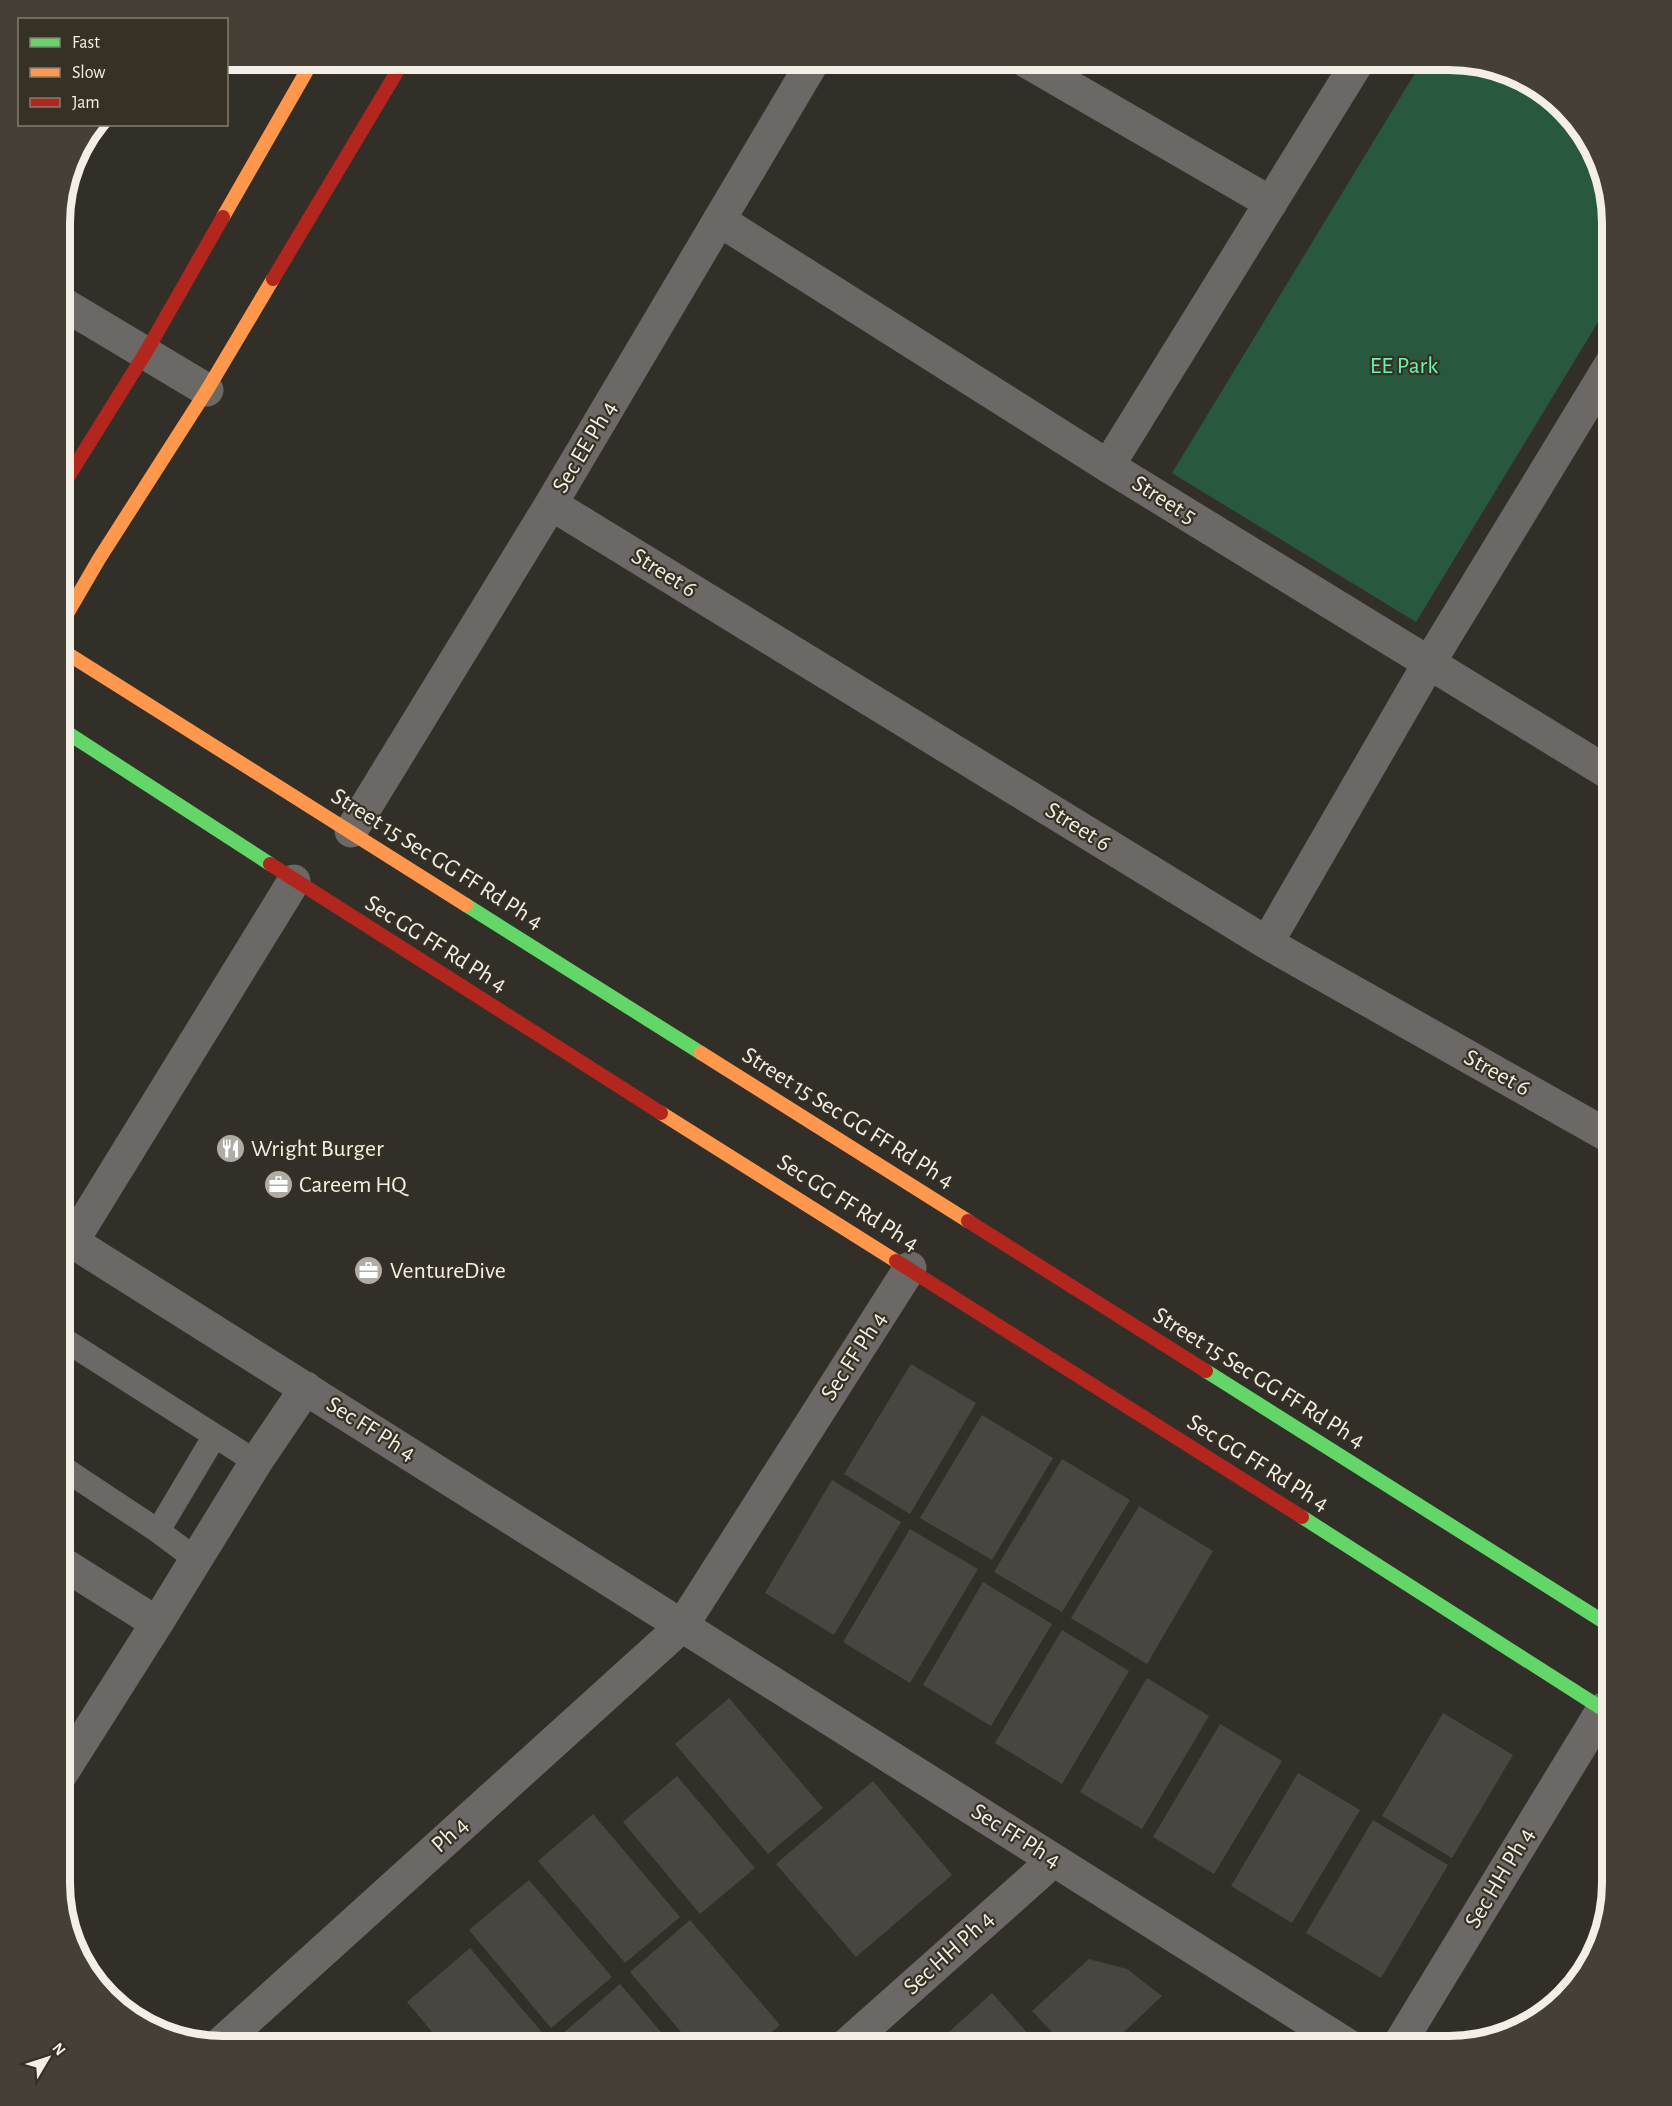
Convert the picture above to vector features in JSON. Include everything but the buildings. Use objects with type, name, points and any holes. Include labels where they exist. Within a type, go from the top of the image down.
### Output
[{"type":"main road","points":[[71,475],[146,352],[307,71]]},
{"type":"main road","points":[[71,607],[99,558],[207,390],[397,71]]},
{"type":"main road","points":[[71,470],[75,469]]},
{"type":"main road","name":"Street 15 Sec GG FF Rd Ph 4","points":[[71,656],[1602,1621]]},
{"type":"main road","name":"Sec GG FF Rd Ph 4","points":[[71,735],[294,881],[910,1268],[1602,1708]]},
{"type":"street","name":"Sec EE Ph 4","points":[[351,831],[551,504],[807,71]]},
{"type":"street","points":[[1043,71],[1271,203]]},
{"type":"street","points":[[1108,466],[1352,71]]},
{"type":"street","name":"Street 5","points":[[719,220],[1108,466],[1602,769]]},
{"type":"street","points":[[71,308],[207,390]]},
{"type":"street","points":[[1267,944],[1430,663],[1600,408]]},
{"type":"street","name":"Street 6","points":[[551,504],[1267,944],[1602,1132]]},
{"type":"street","points":[[70,1231],[294,881]]},
{"type":"street","name":"Sec FF Ph 4","points":[[70,1241],[1333,2036]]},
{"type":"street","name":"Sec FF Ph 4","points":[[682,1626],[910,1268]]},
{"type":"street","points":[[70,1760],[197,1560],[255,1462],[306,1388]]},
{"type":"street","points":[[70,1568],[157,1623]]},
{"type":"street","name":"Ph 4","points":[[229,2036],[682,1626]]},
{"type":"street","name":"Sec HH Ph 4","points":[[1404,2036],[1602,1722]]},
{"type":"street","name":"Sec HH Ph 4","points":[[856,2036],[1054,1860]]},
{"type":"lane","points":[[70,1343],[255,1462]]},
{"type":"lane","points":[[158,1531],[214,1437]]},
{"type":"lane","points":[[70,1473],[197,1560]]},
{"type":"green space","name":"EE Park","points":[[1416,71],[1478,73],[1507,82],[1542,102],[1564,123],[1590,165],[1600,204],[1602,315],[1416,622],[1172,473]]},
{"type":"traffic: fast","points":[[71,735],[270,864]]},
{"type":"traffic: fast","points":[[466,905],[701,1053]]},
{"type":"traffic: fast","points":[[1206,1371],[1602,1621]]},
{"type":"traffic: fast","points":[[1302,1517],[1602,1709]]},
{"type":"traffic: slow","points":[[223,217],[307,71]]},
{"type":"traffic: slow","points":[[71,608],[99,559],[207,390],[273,279]]},
{"type":"traffic: slow","points":[[71,656],[466,905]]},
{"type":"traffic: slow","points":[[701,1053],[968,1221]]},
{"type":"traffic: slow","points":[[661,1113],[896,1261]]},
{"type":"traffic: jam","points":[[273,279],[397,71]]},
{"type":"traffic: jam","points":[[71,473],[146,352],[223,217]]},
{"type":"traffic: jam","points":[[270,864],[661,1113]]},
{"type":"traffic: jam","points":[[968,1221],[1206,1371]]},
{"type":"traffic: jam","points":[[896,1261],[1302,1517]]},
{"type":"place","name":"Wright Burger","points":[[230,1149]]},
{"type":"place","name":"Careem HQ","points":[[278,1185]]},
{"type":"place","name":"VentureDive","points":[[369,1271]]}]
